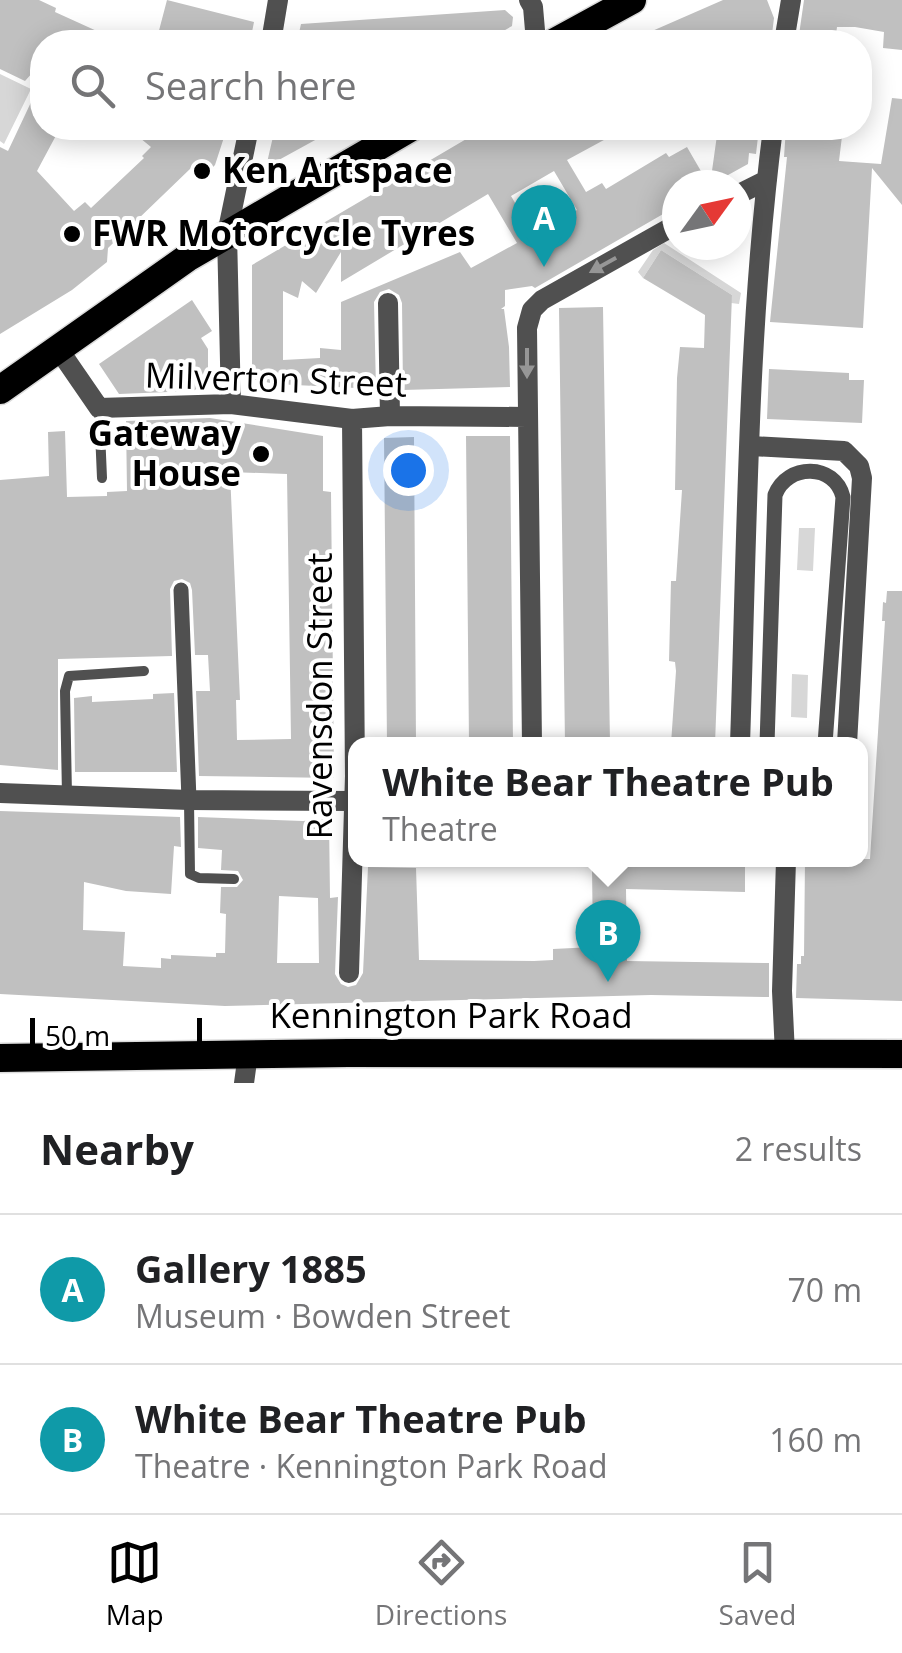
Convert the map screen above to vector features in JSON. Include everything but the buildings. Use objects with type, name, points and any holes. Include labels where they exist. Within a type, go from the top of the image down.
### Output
[{"type":"highway","points":[[577,30],[632,0]]},
{"type":"highway","points":[[0,390],[57,346],[226,234],[389,140]]},
{"type":"highway","name":"Kennington Park Road","points":[[0,1058],[902,1054]]},
{"type":"street","points":[[273,30],[278,0]]},
{"type":"street","points":[[529,0],[535,30]]},
{"type":"street","points":[[786,30],[791,0]]},
{"type":"street","points":[[231,404],[226,234],[247,140]]},
{"type":"street","points":[[740,737],[762,219],[772,140]]},
{"type":"street","points":[[752,189],[768,180]]},
{"type":"street","points":[[752,208],[762,219]]},
{"type":"street","points":[[532,737],[527,328],[532,310],[542,300],[662,232]]},
{"type":"street","points":[[388,304],[390,416]]},
{"type":"street","name":"Milverton Street","points":[[57,346],[98,408],[231,404],[352,419],[527,417]]},
{"type":"street","name":"Ravensdon Street","points":[[352,419],[355,737]]},
{"type":"street","points":[[751,446],[844,451],[858,466],[862,478],[847,737]]},
{"type":"street","points":[[767,737],[775,495],[790,476],[810,471],[833,478],[843,497],[826,737]]},
{"type":"street","points":[[182,590],[189,800]]},
{"type":"street","points":[[0,793],[189,800],[348,800]]},
{"type":"street","name":"Ravensdon Street","points":[[350,974],[352,867]]},
{"type":"street","points":[[785,1054],[782,979],[786,867]]},
{"type":"street","points":[[244,1083],[248,1054]]},
{"type":"lane","points":[[98,408],[102,478]]},
{"type":"lane","points":[[67,795],[65,691],[70,676],[144,671]]},
{"type":"lane","points":[[189,800],[190,874],[234,879]]},
{"type":"shaded area","points":[[0,74],[30,91],[4,144],[0,141]]},
{"type":"shaded area","points":[[662,244],[662,251],[643,278],[638,272],[653,250]]},
{"type":"shaded area","points":[[677,260],[690,260],[741,293],[739,304],[731,303],[732,295]]},
{"type":"shaded area","points":[[799,528],[815,528],[813,571],[797,570]]},
{"type":"shaded area","points":[[792,674],[808,675],[807,718],[791,717]]},
{"type":"place","name":"Ken Artspace","points":[[202,171]]},
{"type":"place","name":"FWR Motorcycle Tyres","points":[[72,234]]},
{"type":"place","name":"Gallery 1885","points":[[544,267]]},
{"type":"place","name":"Gateway House","points":[[261,454]]},
{"type":"place","name":"White Bear Theatre Pub","points":[[608,982]]}]
